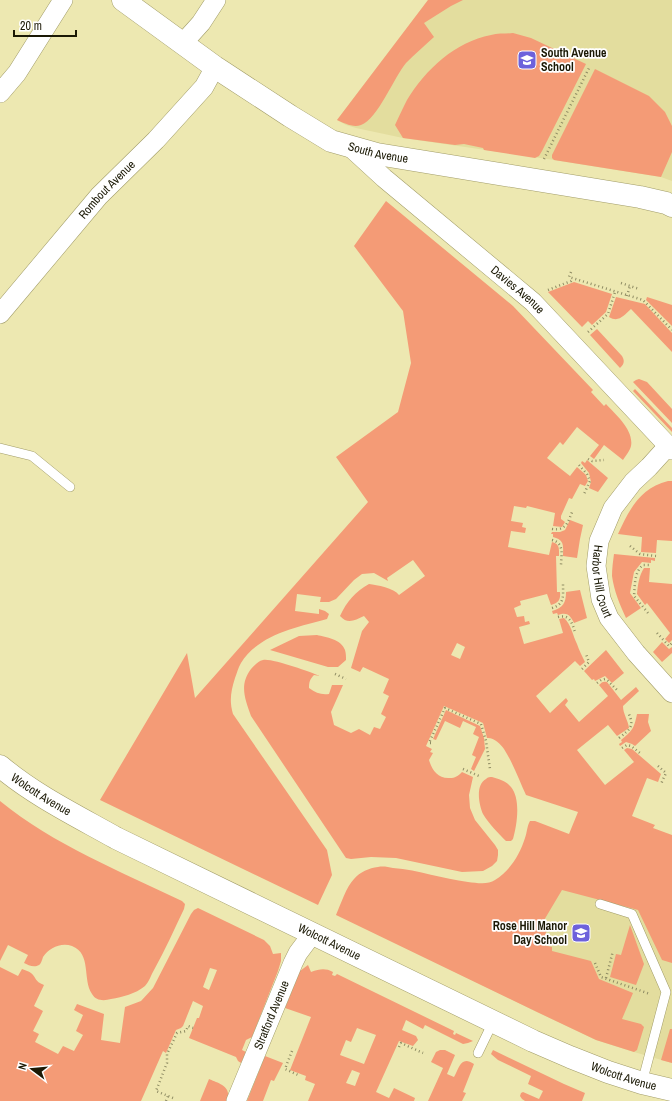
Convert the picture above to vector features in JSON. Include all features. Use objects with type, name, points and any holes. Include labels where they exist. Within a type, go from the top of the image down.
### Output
[{"type":"main road","name":"South Avenue","points":[[123,0],[215,67],[331,141],[377,154],[640,197],[666,203],[672,206]]},
{"type":"main road","name":"Wolcott Avenue","points":[[0,766],[24,785],[116,838],[493,1022],[570,1057],[608,1072],[642,1083],[672,1090]]},
{"type":"street","points":[[0,93],[17,73],[63,0]]},
{"type":"street","points":[[183,43],[200,23],[216,0]]},
{"type":"street","name":"Rombout Avenue","points":[[0,314],[99,196],[156,140],[204,87],[215,67]]},
{"type":"street","name":"Davies Avenue","points":[[348,146],[384,178],[533,302],[670,448]]},
{"type":"street","name":"Harbor Hill Court","points":[[670,448],[633,482],[613,508],[599,541],[596,566],[600,599],[609,618],[636,653],[672,693]]},
{"type":"street","name":"Stratford Avenue","points":[[236,1101],[293,963],[313,933]]},
{"type":"lane","points":[[0,448],[32,456],[70,487]]},
{"type":"lane","points":[[600,904],[632,914],[666,992],[642,1083]]},
{"type":"lane","points":[[478,1053],[493,1022]]},
{"type":"path","points":[[543,161],[590,66]]},
{"type":"path","points":[[571,272],[569,277],[643,300],[672,330]]},
{"type":"path","points":[[544,292],[571,281],[572,278]]},
{"type":"path","points":[[621,284],[639,289]]},
{"type":"path","points":[[610,290],[612,285]]},
{"type":"path","points":[[627,296],[630,286]]},
{"type":"path","points":[[586,335],[608,314],[615,292]]},
{"type":"path","points":[[588,459],[592,461],[604,460]]},
{"type":"path","points":[[579,465],[587,474],[590,481],[584,494]]},
{"type":"path","points":[[552,529],[562,529],[565,527],[573,510]]},
{"type":"path","points":[[552,540],[559,543],[561,546],[561,566]]},
{"type":"path","points":[[630,546],[640,554],[656,556]]},
{"type":"path","points":[[648,613],[634,596],[637,574],[640,567],[643,565],[650,565]]},
{"type":"path","points":[[552,608],[560,604],[563,598],[563,583]]},
{"type":"path","points":[[558,617],[563,616],[568,618],[571,621],[575,632]]},
{"type":"path","points":[[657,633],[669,646],[672,643]]},
{"type":"path","points":[[582,669],[589,662],[586,654]]},
{"type":"path","points":[[335,674],[346,680]]},
{"type":"path","points":[[597,683],[605,679],[617,690]]},
{"type":"path","points":[[431,743],[429,743],[444,708],[481,724],[486,741],[490,769]]},
{"type":"path","points":[[619,738],[630,729],[632,725],[632,719],[628,712]]},
{"type":"path","points":[[622,748],[627,745],[631,746],[640,753]]},
{"type":"path","points":[[658,766],[666,773],[661,784]]},
{"type":"path","points":[[463,769],[479,776]]},
{"type":"path","points":[[606,978],[611,965],[613,951]]},
{"type":"path","points":[[595,963],[601,977],[664,999]]},
{"type":"path","points":[[173,1098],[156,1091],[167,1064],[168,1054],[177,1033],[186,1031],[188,1026],[193,1028]]},
{"type":"path","points":[[399,1047],[401,1043],[423,1053]]},
{"type":"path","points":[[292,1051],[284,1069],[298,1075]]},
{"type":"path","points":[[166,1101],[168,1096]]},
{"type":"shaded area","name":"South Avenue School","points":[[428,0],[672,0],[672,181],[661,177],[403,138],[356,128],[337,120]]},
{"type":"shaded area","points":[[428,0],[463,0],[424,23],[434,37],[401,69],[374,115],[358,126],[349,125],[337,120]]},
{"type":"shaded area","points":[[513,33],[531,38],[586,64],[539,156],[535,158],[484,150],[483,148],[464,144],[455,145],[403,138],[395,125],[407,100],[432,68],[454,50],[465,44],[494,34]]},
{"type":"shaded area","points":[[595,69],[649,96],[665,112],[672,126],[672,152],[661,177],[554,160],[552,158],[552,155]]},
{"type":"shaded area","points":[[386,201],[513,306],[593,390],[591,392],[604,406],[606,404],[619,418],[630,434],[631,446],[623,460],[604,445],[594,459],[590,456],[599,445],[577,427],[563,445],[560,442],[547,458],[570,476],[577,467],[586,475],[588,481],[585,486],[580,484],[572,499],[569,498],[561,516],[561,519],[565,522],[562,527],[553,526],[555,513],[527,506],[526,508],[514,506],[511,521],[523,523],[522,527],[526,528],[525,533],[511,531],[508,547],[549,555],[552,542],[558,545],[559,556],[556,556],[557,592],[560,592],[560,597],[558,601],[551,605],[547,594],[520,601],[521,605],[514,608],[517,617],[524,616],[525,622],[529,621],[530,624],[519,627],[524,644],[563,633],[559,619],[564,618],[570,627],[585,662],[580,666],[575,661],[536,696],[550,713],[566,698],[568,701],[565,705],[579,722],[608,696],[599,685],[602,682],[607,682],[621,700],[636,687],[639,691],[623,706],[629,728],[617,736],[608,725],[577,750],[605,785],[634,762],[624,750],[627,748],[632,749],[661,774],[658,782],[647,778],[632,816],[655,825],[653,828],[672,835],[672,963],[662,960],[638,910],[562,890],[540,927],[547,929],[543,945],[552,947],[552,951],[591,961],[599,979],[633,993],[622,1019],[641,1024],[644,1027],[637,1050],[634,1052],[596,1040],[336,915],[351,882],[362,872],[368,869],[384,867],[403,869],[468,882],[492,882],[505,872],[514,862],[523,844],[530,821],[535,821],[569,834],[578,812],[526,795],[503,747],[494,740],[487,738],[483,723],[444,706],[426,746],[432,749],[430,752],[433,753],[429,760],[436,773],[442,777],[453,778],[462,772],[473,777],[469,795],[470,808],[475,820],[498,850],[497,861],[483,871],[462,872],[396,858],[346,858],[251,716],[245,698],[245,681],[247,675],[256,664],[263,660],[268,660],[320,676],[314,675],[309,686],[309,688],[319,693],[329,694],[332,685],[343,685],[331,712],[334,725],[351,733],[359,729],[370,735],[374,727],[380,729],[386,717],[381,714],[389,696],[383,693],[389,679],[363,667],[360,672],[351,668],[362,631],[369,622],[364,616],[349,621],[340,616],[352,597],[369,584],[381,586],[399,595],[425,576],[413,560],[387,578],[388,581],[374,573],[362,574],[354,580],[336,599],[329,602],[320,602],[321,597],[297,594],[295,611],[319,614],[319,609],[329,614],[327,619],[291,629],[257,645],[248,653],[241,663],[234,683],[231,700],[233,714],[327,850],[332,875],[318,905],[100,800],[187,653],[195,698],[368,502],[336,457],[398,412],[411,363],[403,311],[354,246]],"holes":[[[457,643],[465,647],[460,659],[451,655]]]},
{"type":"shaded area","points":[[574,282],[612,294],[606,312],[592,325],[588,321],[582,327],[548,292]]},
{"type":"shaded area","points":[[616,297],[645,304],[672,333],[672,352],[631,309],[619,319],[609,317]]},
{"type":"shaded area","points":[[647,297],[672,305],[672,326],[646,300]]},
{"type":"shaded area","points":[[597,329],[624,359],[624,362],[620,368],[590,335]]},
{"type":"shaded area","points":[[639,379],[647,382],[672,409],[672,423],[633,382]]},
{"type":"shaded area","points":[[635,389],[672,428],[672,432],[633,391]]},
{"type":"shaded area","points":[[587,460],[608,478],[598,492],[589,488],[591,482],[589,473],[581,463],[582,461],[585,463]]},
{"type":"shaded area","points":[[672,481],[672,541],[657,540],[656,553],[641,552],[642,537],[618,534],[631,509],[637,501],[650,489],[658,484]]},
{"type":"shaded area","points":[[570,520],[583,525],[577,558],[563,556],[563,546],[560,540],[553,537],[553,534],[551,534],[552,532],[560,532],[565,530]]},
{"type":"shaded area","points":[[614,554],[655,558],[655,561],[651,560],[651,563],[642,562],[634,572],[630,593],[641,608],[626,618],[613,582],[612,573]]},
{"type":"shaded area","points":[[644,568],[650,568],[649,582],[672,584],[672,640],[669,643],[665,639],[670,633],[647,603],[645,605],[637,594],[639,580]]},
{"type":"shaded area","points":[[580,590],[587,618],[574,623],[568,615],[558,615],[557,613],[553,614],[552,611],[561,607],[563,604],[566,592]]},
{"type":"shaded area","points":[[317,635],[333,639],[340,643],[345,650],[346,660],[338,667],[328,667],[270,650],[299,636]]},
{"type":"shaded area","points":[[662,642],[669,649],[672,647],[672,653],[662,662],[653,652]]},
{"type":"shaded area","points":[[606,650],[624,673],[612,683],[605,676],[595,681],[594,679],[592,680],[584,671]]},
{"type":"shaded area","points":[[446,710],[480,726],[484,738],[485,749],[474,771],[471,769],[476,757],[472,755],[479,737],[473,734],[476,727],[463,721],[460,728],[445,721],[436,740],[433,739]]},
{"type":"shaded area","points":[[637,714],[649,714],[648,722],[651,731],[635,746],[626,742],[620,746],[619,744],[622,742],[621,740],[634,726]]},
{"type":"shaded area","points":[[492,777],[502,780],[509,785],[516,798],[517,820],[513,839],[511,841],[506,841],[488,821],[483,814],[479,801],[480,786],[487,778]]},
{"type":"shaded area","points":[[0,801],[42,831],[65,844],[111,868],[182,901],[185,904],[166,947],[145,986],[133,993],[108,1000],[96,998],[89,988],[86,967],[82,955],[78,950],[68,945],[60,945],[52,949],[43,957],[40,964],[37,966],[31,966],[24,963],[28,955],[8,945],[0,961]]},
{"type":"shaded area","name":"Rose Hill Manor Day School","points":[[602,831],[672,879],[672,1063],[596,1040],[449,969]]},
{"type":"shaded area","points":[[198,908],[264,940],[270,946],[273,954],[281,953],[281,961],[278,971],[252,1037],[246,1040],[242,1050],[246,1052],[241,1063],[236,1057],[189,1038],[203,1006],[193,1001],[183,1026],[176,1030],[166,1053],[163,1051],[141,1101],[0,1101],[0,967],[18,976],[22,969],[28,971],[37,981],[44,985],[34,1006],[43,1011],[33,1031],[39,1034],[35,1042],[58,1054],[63,1046],[74,1051],[83,1035],[76,1031],[83,1015],[74,1010],[77,1004],[104,1014],[101,1040],[120,1043],[125,1007],[141,1001],[153,988],[194,910]],"holes":[[[210,968],[217,970],[209,990],[203,987]]]},
{"type":"shaded area","points":[[630,925],[644,964],[636,985],[610,977],[616,954],[621,955]]},
{"type":"shaded area","points":[[308,965],[311,972],[322,969],[333,972],[332,975],[335,976],[337,974],[454,1031],[453,1034],[455,1035],[456,1033],[473,1041],[463,1044],[425,1025],[423,1029],[406,1020],[402,1030],[416,1036],[418,1040],[413,1046],[399,1041],[376,1092],[389,1098],[394,1088],[415,1098],[414,1101],[308,1101],[315,1084],[305,1080],[306,1076],[290,1070],[311,1017],[285,1008],[300,971]],"holes":[[[357,1028],[376,1035],[364,1064],[340,1055],[346,1040],[351,1042]],[[352,1070],[360,1073],[355,1086],[346,1083]]]},
{"type":"shaded area","points":[[670,1029],[672,1029],[672,1063],[661,1060]]},
{"type":"shaded area","points":[[445,1050],[455,1055],[447,1074],[454,1077],[463,1062],[466,1061],[474,1064],[463,1092],[466,1093],[462,1101],[428,1101],[443,1068],[431,1062],[436,1052]]},
{"type":"shaded area","points":[[493,1050],[585,1093],[582,1101],[525,1101],[520,1096],[521,1093],[523,1092],[539,1099],[543,1091],[528,1084],[531,1076],[498,1060],[491,1054]]},
{"type":"shaded area","points":[[265,1056],[283,1063],[274,1081],[271,1080],[263,1101],[247,1101]]},
{"type":"shaded area","points":[[209,1079],[224,1086],[228,1092],[226,1101],[200,1101]]},
{"type":"place","name":"South Avenue School","points":[[527,60]]},
{"type":"place","name":"Rose Hill Manor Day School","points":[[581,933]]}]
